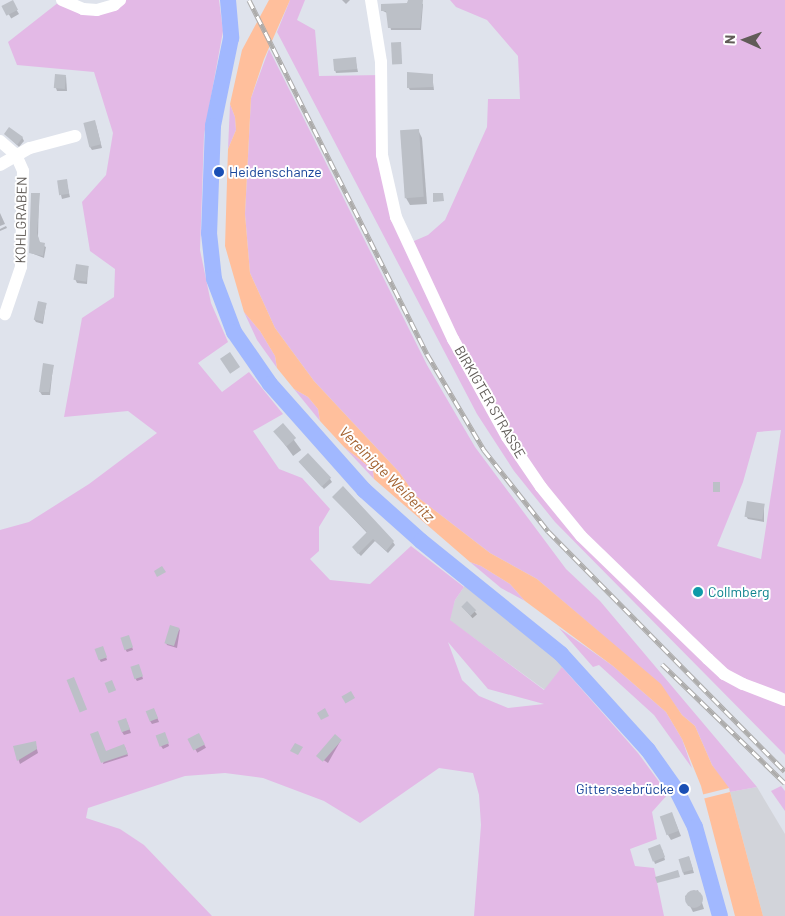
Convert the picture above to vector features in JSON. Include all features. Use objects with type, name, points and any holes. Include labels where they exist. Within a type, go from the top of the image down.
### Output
[{"type":"main road","points":[[228,0],[230,38],[213,126],[209,233],[214,279],[234,332],[265,378],[364,490],[421,541],[561,654],[648,750],[677,792],[695,827],[720,916]]},
{"type":"street","points":[[62,0],[76,6],[97,10],[114,6],[120,0]]},
{"type":"street","name":"BIRKIGTER STRASSE","points":[[371,0],[381,62],[382,154],[396,217],[453,339],[507,437],[541,487],[581,536],[708,659],[724,674],[743,684],[785,700]]},
{"type":"street","name":"KOHLGRABEN","points":[[0,165],[30,148],[75,136]]},
{"type":"street","points":[[0,141],[16,155]]},
{"type":"street","name":"KOHLGRABEN","points":[[5,314],[21,267],[24,230],[23,170],[16,155]]},
{"type":"shaded area","points":[[123,0],[219,0],[223,31],[204,135],[200,250],[211,303],[228,342],[198,363],[222,392],[249,372],[283,414],[253,431],[279,469],[302,478],[330,509],[319,527],[319,551],[310,559],[330,580],[370,584],[411,546],[464,587],[455,600],[450,620],[544,690],[562,667],[638,753],[668,794],[652,812],[657,839],[630,849],[635,866],[654,868],[664,916],[474,916],[481,825],[479,795],[473,773],[439,768],[360,823],[324,801],[263,778],[225,773],[185,776],[88,808],[86,818],[120,829],[144,845],[212,916],[0,916],[0,530],[29,522],[89,484],[157,433],[128,411],[64,417],[82,318],[114,297],[115,269],[90,251],[82,202],[106,175],[113,133],[94,72],[17,65],[8,42],[59,2],[84,11]],"holes":[[[448,642],[488,689],[544,704],[508,708],[479,696],[462,680]]]},
{"type":"shaded area","points":[[290,0],[305,0],[297,20],[315,30],[319,76],[382,75],[382,155],[407,244],[428,235],[445,220],[487,127],[488,99],[520,99],[518,56],[487,20],[456,7],[450,0],[785,0],[785,755],[555,522],[514,471],[477,414],[277,32]],"holes":[[[781,430],[761,559],[717,546],[743,482],[757,432]]]},
{"type":"shaded area","points":[[269,49],[427,365],[475,447],[566,569],[600,601],[757,787],[730,792],[712,765],[695,726],[682,715],[660,684],[537,579],[490,553],[416,496],[399,472],[314,381],[275,328],[250,273],[245,214],[251,98]]},
{"type":"shaded area","points":[[230,104],[235,117],[236,130],[228,149]]},
{"type":"shaded area","points":[[244,312],[260,331],[275,356],[277,368],[257,340]]},
{"type":"shaded area","points":[[294,389],[308,397],[318,409],[320,421]]},
{"type":"shaded area","points":[[344,447],[373,470],[374,479]]},
{"type":"shaded area","points":[[470,562],[481,566],[510,584],[525,601],[501,588]]},
{"type":"shaded area","points":[[466,584],[564,665],[545,690],[449,620],[455,600]]},
{"type":"shaded area","points":[[559,628],[613,666],[666,712],[682,739],[692,768],[654,715],[599,665],[593,667]]},
{"type":"shaded area","points":[[781,786],[785,791],[785,811],[771,791]]},
{"type":"shaded area","points":[[757,787],[785,834],[785,916],[763,916],[730,792]]},
{"type":"water","name":"Vereinigte Weißeritz","points":[[269,0],[290,0],[264,59],[251,98],[245,214],[250,273],[275,328],[314,381],[399,472],[416,496],[490,553],[537,579],[661,684],[682,715],[695,726],[712,765],[729,788],[763,916],[735,916],[701,786],[682,739],[666,712],[613,666],[525,601],[510,584],[481,566],[470,562],[374,479],[373,470],[344,447],[320,421],[318,409],[308,397],[294,389],[277,368],[275,356],[260,331],[244,312],[225,246],[228,149],[236,130],[235,117],[230,104],[242,50]]},
{"type":"pier","points":[[729,788],[730,792],[702,799],[701,795]]},
{"type":"building","points":[[13,0],[18,10],[6,16],[1,6]]},
{"type":"building","points":[[408,0],[423,0],[420,28],[388,28],[386,11],[381,11],[381,4],[407,3]]},
{"type":"building","points":[[401,42],[402,64],[392,64],[391,43]]},
{"type":"building","points":[[356,57],[357,69],[334,71],[333,59]]},
{"type":"building","points":[[407,72],[433,74],[433,87],[407,88]]},
{"type":"building","points":[[55,74],[66,75],[65,89],[54,88]]},
{"type":"building","points":[[95,120],[101,144],[89,147],[83,123]]},
{"type":"building","points":[[9,127],[23,137],[17,145],[4,134]]},
{"type":"building","points":[[419,129],[424,197],[405,198],[400,130]]},
{"type":"building","points":[[67,179],[69,194],[59,195],[57,180]]},
{"type":"building","points":[[31,193],[40,193],[37,233],[40,242],[45,243],[43,256],[29,253]]},
{"type":"building","points":[[433,193],[443,193],[444,201],[433,202]]},
{"type":"building","points":[[76,264],[89,266],[86,282],[73,280]]},
{"type":"building","points":[[38,301],[47,303],[42,322],[34,320]]},
{"type":"building","points":[[230,352],[240,367],[230,374],[220,359]]},
{"type":"building","points":[[43,363],[54,365],[49,392],[39,392]]},
{"type":"building","points":[[283,423],[296,438],[286,447],[273,432]]},
{"type":"building","points":[[308,453],[331,478],[322,487],[298,462]]},
{"type":"building","points":[[713,482],[720,482],[720,492],[713,492]]},
{"type":"building","points":[[343,486],[394,541],[386,551],[373,539],[358,554],[352,547],[367,532],[332,497]]},
{"type":"building","points":[[747,501],[765,504],[762,520],[744,517]]},
{"type":"building","points":[[162,566],[166,572],[157,577],[154,571]]},
{"type":"building","points":[[467,601],[476,610],[471,616],[461,607]]},
{"type":"building","points":[[170,625],[180,628],[174,646],[164,643]]},
{"type":"building","points":[[129,635],[133,647],[124,650],[120,638]]},
{"type":"building","points":[[103,646],[107,657],[99,660],[95,649]]},
{"type":"building","points":[[139,664],[143,676],[134,679],[130,667]]},
{"type":"building","points":[[74,677],[87,709],[80,712],[67,680]]},
{"type":"building","points":[[112,680],[116,690],[109,693],[105,683]]},
{"type":"building","points":[[351,691],[355,698],[345,703],[341,696]]},
{"type":"building","points":[[154,708],[158,718],[150,722],[146,711]]},
{"type":"building","points":[[325,708],[329,716],[321,720],[317,713]]},
{"type":"building","points":[[126,718],[130,729],[122,732],[118,721]]},
{"type":"building","points":[[98,731],[106,751],[124,744],[128,754],[101,763],[90,734]]},
{"type":"building","points":[[165,732],[169,743],[160,747],[156,735]]},
{"type":"building","points":[[199,733],[205,745],[193,750],[187,739]]},
{"type":"building","points":[[335,734],[342,740],[323,762],[316,756]]},
{"type":"building","points":[[36,741],[37,749],[17,761],[13,746]]},
{"type":"building","points":[[295,743],[303,747],[298,755],[290,751]]},
{"type":"building","points":[[672,812],[679,831],[667,835],[660,816]]},
{"type":"building","points":[[660,844],[665,857],[653,862],[648,849]]},
{"type":"building","points":[[689,856],[693,869],[683,873],[678,859]]},
{"type":"building","points":[[678,870],[680,877],[657,883],[655,877]]},
{"type":"building","points":[[690,890],[698,890],[703,895],[701,906],[690,908],[685,903],[685,895]]},
{"type":"railway","points":[[249,0],[427,354],[484,450],[548,531],[785,771]]},
{"type":"railway","points":[[662,664],[785,783]]},
{"type":"place","name":"Heidenschanze","points":[[219,172]]},
{"type":"place","name":"Collmberg","points":[[698,592]]},
{"type":"place","name":"Gitterseebrücke","points":[[684,789]]}]
